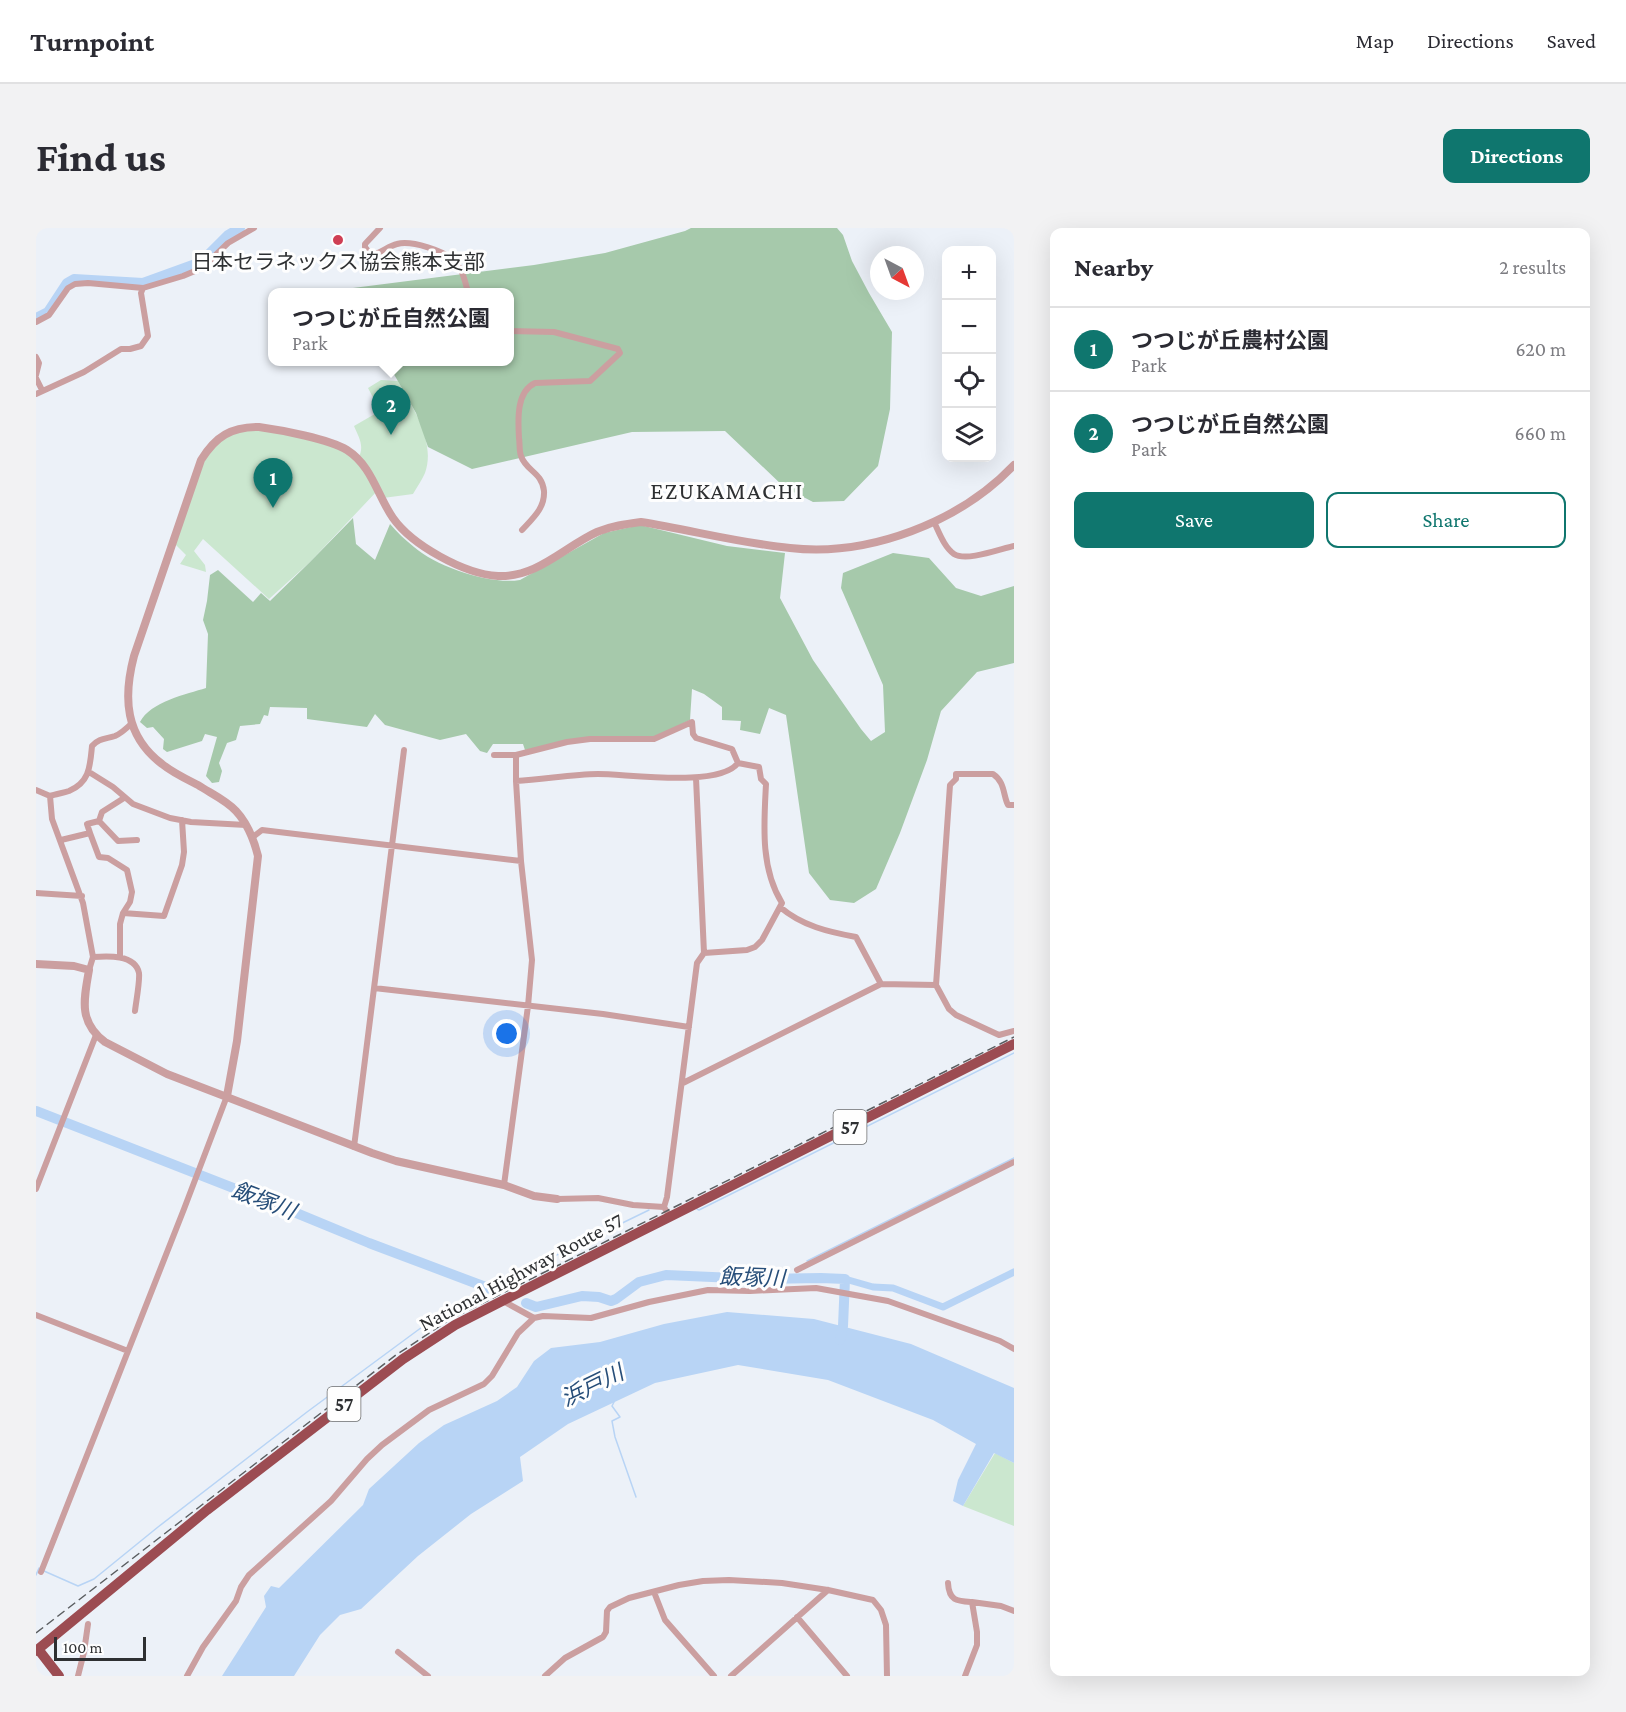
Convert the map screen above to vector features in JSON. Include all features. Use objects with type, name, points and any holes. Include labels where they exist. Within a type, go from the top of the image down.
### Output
[{"type":"highway","name":"National Highway Route 57","points":[[37,1650],[207,1510],[387,1371],[454,1325],[1014,1044]]},
{"type":"highway","points":[[37,1650],[59,1676]]},
{"type":"street","points":[[36,322],[49,315],[68,288],[75,284],[143,288],[202,268],[228,243],[254,228]]},
{"type":"street","points":[[380,228],[365,244],[371,255],[406,242],[421,245],[443,253],[454,260],[462,272],[467,288]]},
{"type":"street","points":[[36,357],[39,363],[36,376],[39,392],[84,372],[121,349],[141,346],[148,336],[141,293],[143,288]]},
{"type":"street","points":[[514,331],[554,332],[610,346],[618,349],[620,353],[590,381],[535,383],[526,390],[520,405],[518,421],[520,455],[538,475],[544,491],[542,506],[522,530]]},
{"type":"street","points":[[42,1570],[227,1096],[237,1041],[257,871],[258,856],[253,837],[236,811],[228,804],[163,765],[147,751],[132,723],[128,709],[127,688],[129,673],[201,460],[215,442],[233,430],[247,427],[272,429],[334,444],[348,450],[370,474],[393,518],[413,540],[456,564],[497,576],[532,570],[592,534],[621,524],[641,522],[790,548],[837,549],[885,540],[934,522],[974,500],[1014,465]]},
{"type":"street","points":[[934,522],[946,546],[953,554],[960,557],[1014,546]]},
{"type":"street","points":[[494,755],[516,755],[567,742],[590,739],[654,739],[692,722],[693,734],[696,738],[732,748],[738,763]]},
{"type":"street","points":[[36,790],[50,796],[68,791],[80,784],[89,772],[94,743],[114,736],[132,723]]},
{"type":"street","points":[[354,1147],[404,750]]},
{"type":"street","points":[[504,1185],[532,960],[521,861],[516,755]]},
{"type":"street","points":[[516,781],[598,774],[696,778],[734,769],[738,763]]},
{"type":"street","points":[[704,953],[747,950],[755,946],[762,940],[782,903],[772,884],[766,864],[766,784],[761,779],[759,767],[738,763]]},
{"type":"street","points":[[89,772],[113,787],[133,804],[170,818],[219,825],[246,825]]},
{"type":"street","points":[[1014,805],[1008,805],[1000,780],[993,774],[956,774],[956,779],[950,785],[936,985],[949,1009],[956,1015],[999,1035],[1014,1031]]},
{"type":"street","points":[[670,1217],[664,1207],[683,1083],[697,963],[704,953],[696,778]]},
{"type":"street","points":[[50,796],[52,819],[71,873],[82,896],[93,957],[85,995],[85,1016],[96,1035],[114,1047],[167,1074],[354,1147],[396,1161],[504,1185],[534,1196],[558,1199],[598,1198],[633,1205],[664,1207]]},
{"type":"street","points":[[99,821],[102,812],[124,798]]},
{"type":"street","points":[[123,913],[164,916],[180,872],[184,852],[182,820]]},
{"type":"street","points":[[99,821],[87,824],[99,857],[108,858],[127,870],[132,892],[120,924],[120,956]]},
{"type":"street","points":[[99,821],[118,841],[137,840]]},
{"type":"street","points":[[253,837],[262,830],[521,861]]},
{"type":"street","points":[[61,840],[90,833]]},
{"type":"street","points":[[36,893],[82,896]]},
{"type":"street","points":[[780,907],[792,917],[812,927],[856,937],[880,984]]},
{"type":"street","points":[[93,957],[120,956],[134,964],[139,972],[135,1011]]},
{"type":"street","points":[[36,964],[75,966],[89,970]]},
{"type":"street","points":[[683,1083],[880,984],[936,985]]},
{"type":"street","points":[[374,988],[603,1014],[689,1027]]},
{"type":"street","points":[[36,1189],[96,1035]]},
{"type":"street","points":[[797,1270],[1014,1162]]},
{"type":"street","points":[[187,1676],[203,1647],[236,1601],[249,1575],[331,1501],[381,1445],[429,1410],[484,1384],[492,1376],[518,1333],[534,1318],[543,1316],[591,1318],[649,1302],[708,1290],[816,1288],[888,1301],[1000,1341],[1014,1349]]},
{"type":"street","points":[[502,1301],[534,1318]]},
{"type":"street","points":[[36,1315],[128,1351]]},
{"type":"street","points":[[545,1676],[565,1658],[603,1637],[610,1607],[629,1598],[679,1585],[729,1580],[782,1582],[873,1600],[881,1610],[886,1625],[887,1676]]},
{"type":"street","points":[[948,1583],[949,1594],[953,1599],[1001,1606],[1014,1611]]},
{"type":"street","points":[[731,1676],[828,1590]]},
{"type":"street","points":[[654,1592],[664,1620],[714,1676]]},
{"type":"street","points":[[966,1676],[977,1645],[972,1602]]},
{"type":"street","points":[[797,1617],[847,1676]]},
{"type":"street","points":[[78,1676],[88,1624]]},
{"type":"street","points":[[398,1652],[428,1676]]},
{"type":"green space","points":[[691,228],[837,228],[843,235],[852,261],[870,295],[870,300],[873,300],[892,332],[890,409],[878,466],[844,501],[813,502],[784,487],[725,431],[632,432],[472,469],[428,447],[416,413],[389,366],[514,366],[514,288],[353,288],[534,265],[605,253]]},
{"type":"green space","points":[[381,380],[398,381],[416,414],[425,437],[428,461],[425,473],[413,494],[383,498],[378,490],[310,562],[269,599],[203,539],[194,551],[205,565],[206,572],[180,564],[186,555],[173,542],[201,460],[215,442],[247,427],[334,444],[358,459],[361,446],[354,426],[380,411],[368,388]]},
{"type":"green space","points":[[353,518],[356,544],[375,560],[390,524],[401,536],[436,561],[464,573],[494,580],[520,580],[604,533],[640,525],[727,546],[785,553],[780,598],[813,660],[871,741],[885,732],[883,685],[841,588],[843,573],[893,553],[929,558],[956,588],[981,596],[1014,586],[1014,663],[977,672],[941,711],[927,760],[876,889],[854,903],[830,900],[809,873],[786,715],[769,708],[760,734],[740,730],[741,721],[722,720],[722,707],[704,694],[692,689],[690,720],[653,738],[589,737],[525,750],[523,744],[493,744],[487,753],[480,751],[466,734],[440,740],[385,725],[375,714],[367,727],[307,719],[307,708],[270,707],[268,716],[264,715],[260,724],[240,726],[236,740],[227,743],[219,763],[222,771],[219,782],[212,783],[206,776],[217,737],[205,734],[202,741],[167,752],[163,749],[164,739],[153,727],[147,728],[140,722],[145,715],[160,704],[206,688],[208,634],[203,620],[210,575],[218,570],[253,602],[261,593],[270,601]]},
{"type":"green space","points":[[995,1453],[1014,1463],[1014,1526],[963,1506]]},
{"type":"water","name":"浜戸川","points":[[727,1312],[814,1319],[911,1344],[1014,1388],[1014,1463],[994,1453],[963,1506],[953,1501],[958,1480],[976,1444],[933,1420],[828,1380],[738,1365],[655,1383],[568,1424],[520,1457],[523,1481],[471,1514],[418,1556],[361,1609],[340,1615],[320,1635],[294,1676],[222,1676],[266,1607],[264,1596],[271,1586],[279,1588],[363,1505],[369,1489],[419,1443],[444,1425],[497,1401],[517,1387],[534,1361],[551,1348],[600,1342],[664,1324]]},
{"type":"waterway","name":"飯塚川","points":[[36,318],[48,312],[67,283],[74,279],[143,283],[201,262],[228,235],[240,228]]},
{"type":"waterway","points":[[697,1209],[1014,1053]]},
{"type":"waterway","name":"飯塚川","points":[[36,1111],[491,1289]]},
{"type":"waterway","points":[[807,1261],[1014,1158]]},
{"type":"waterway","points":[[44,1571],[78,1586],[94,1579],[307,1412],[437,1316],[649,1210]]},
{"type":"waterway","points":[[845,1279],[873,1287],[893,1288],[943,1307],[1014,1272]]},
{"type":"waterway","name":"飯塚川","points":[[526,1303],[536,1307],[582,1296],[599,1297],[611,1301],[639,1282],[666,1275],[758,1279],[845,1279],[843,1326],[840,1340]]},
{"type":"waterway","points":[[614,1402],[612,1406],[620,1417],[612,1421],[615,1437],[636,1497]]},
{"type":"waterway","points":[[36,1575],[39,1568]]},
{"type":"railway","points":[[36,1633],[396,1355],[449,1320],[1014,1037]]},
{"type":"place","name":"日本セラネックス協会熊本支部","points":[[338,240]]},
{"type":"place","name":"つつじが丘自然公園","points":[[391,435]]},
{"type":"place","name":"つつじが丘農村公園","points":[[273,508]]},
{"type":"district","name":"EZUKAMACHI","points":[[727,491]]}]
